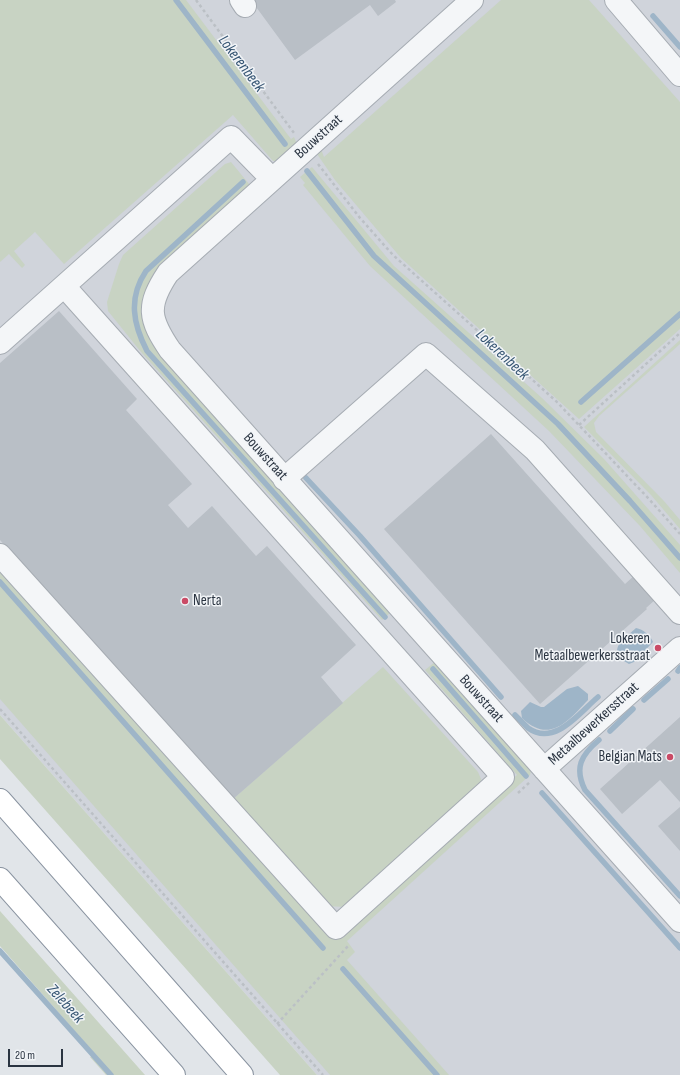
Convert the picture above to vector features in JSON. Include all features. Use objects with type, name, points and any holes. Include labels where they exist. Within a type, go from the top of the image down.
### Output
[{"type":"highway","points":[[0,800],[242,1075]]},
{"type":"highway","points":[[0,879],[174,1075]]},
{"type":"street","points":[[619,1],[680,75]]},
{"type":"street","name":"Bouwstraat","points":[[461,3],[306,149],[168,274],[157,289],[152,310],[158,332],[170,350],[680,921]]},
{"type":"street","points":[[0,343],[231,137],[272,179]]},
{"type":"street","points":[[0,555],[336,928],[503,777],[64,286]]},
{"type":"street","points":[[284,478],[426,354],[535,450],[680,613]]},
{"type":"street","name":"Metaalbewerkersstraat","points":[[544,769],[680,648]]},
{"type":"path","points":[[196,0],[281,117],[360,218],[393,255],[556,401],[650,499],[680,534]]},
{"type":"path","points":[[579,425],[680,333]]},
{"type":"path","points":[[0,708],[323,1075]]},
{"type":"path","points":[[515,796],[544,769]]},
{"type":"path","points":[[277,1024],[349,944]]},
{"type":"shaded area","points":[[0,0],[680,0],[680,1075],[317,1075],[0,715]]},
{"type":"green space","points":[[0,0],[186,0],[291,139],[294,137],[297,144],[276,161],[273,161],[233,115],[64,264],[35,232],[14,251],[25,265],[22,268],[9,254],[0,262]]},
{"type":"green space","points":[[501,0],[589,0],[680,102],[680,329],[579,419],[401,258],[335,180],[317,154],[321,149],[324,157]]},
{"type":"green space","points":[[231,162],[249,184],[249,188],[156,270],[150,280],[143,298],[142,308],[145,326],[154,345],[391,612],[382,620],[141,352],[108,311],[107,302],[123,255],[225,164]]},
{"type":"green space","points":[[312,167],[394,266],[542,398],[604,459],[680,545],[680,573],[640,526],[549,431],[370,266],[303,185],[305,183],[300,177]]},
{"type":"green space","points":[[680,340],[680,344],[599,416],[594,423],[596,432],[664,501],[680,520],[680,529],[651,495],[584,427]]},
{"type":"green space","points":[[0,563],[345,930],[517,775],[425,670],[435,662],[531,770],[530,775],[347,941],[355,952],[347,960],[449,1075],[330,1075],[0,699]]},
{"type":"green space","points":[[383,667],[478,772],[481,779],[479,788],[348,907],[323,906],[232,800]]},
{"type":"green space","points":[[0,715],[317,1075],[280,1075],[0,759]]},
{"type":"green space","points":[[0,911],[145,1075],[106,1075],[90,1057],[95,1054],[0,946]]},
{"type":"water","points":[[636,628],[646,633],[653,642],[634,662],[629,664],[622,659],[617,650],[622,641]]},
{"type":"water","points":[[578,686],[588,694],[588,700],[574,715],[558,727],[541,729],[532,726],[522,718],[521,711],[530,702],[544,707],[567,689]]},
{"type":"building","points":[[251,0],[395,0],[396,2],[378,16],[370,5],[295,60]]},
{"type":"building","name":"Nerta","points":[[59,311],[137,399],[126,410],[192,484],[168,505],[188,528],[212,506],[256,556],[267,546],[356,645],[321,677],[343,703],[232,800],[0,540],[0,363]]},
{"type":"building","points":[[491,434],[625,584],[635,575],[656,599],[646,608],[647,609],[540,704],[384,529]]},
{"type":"building","points":[[680,717],[680,802],[660,780],[622,814],[600,789]]},
{"type":"building","name":"Belgian Mats","points":[[680,807],[680,851],[658,826]]},
{"type":"waterway","name":"Lokerenbeek","points":[[176,0],[285,144]]},
{"type":"waterway","points":[[653,16],[680,47]]},
{"type":"waterway","name":"Lokerenbeek","points":[[307,171],[374,256],[558,424],[630,501],[680,558]]},
{"type":"waterway","points":[[243,182],[146,271],[140,281],[135,301],[134,311],[138,331],[147,351],[385,617]]},
{"type":"waterway","points":[[581,402],[680,314]]},
{"type":"waterway","points":[[306,478],[360,536],[501,697]]},
{"type":"waterway","points":[[0,582],[323,948]]},
{"type":"waterway","points":[[433,669],[526,776]]},
{"type":"waterway","points":[[644,700],[668,679]]},
{"type":"waterway","points":[[515,715],[528,728],[538,733],[548,733],[566,725],[598,697]]},
{"type":"waterway","points":[[610,731],[633,709]]},
{"type":"waterway","points":[[599,740],[588,751],[581,762],[580,775],[585,790],[680,896]]},
{"type":"waterway","points":[[542,793],[680,948]]},
{"type":"waterway","name":"Zelebeek","points":[[0,951],[111,1075]]},
{"type":"waterway","points":[[343,969],[437,1075]]},
{"type":"place","name":"Nerta","points":[[185,601]]},
{"type":"place","name":"Lokeren Metaalbewerkersstraat","points":[[658,648]]},
{"type":"place","name":"Belgian Mats","points":[[670,757]]}]
